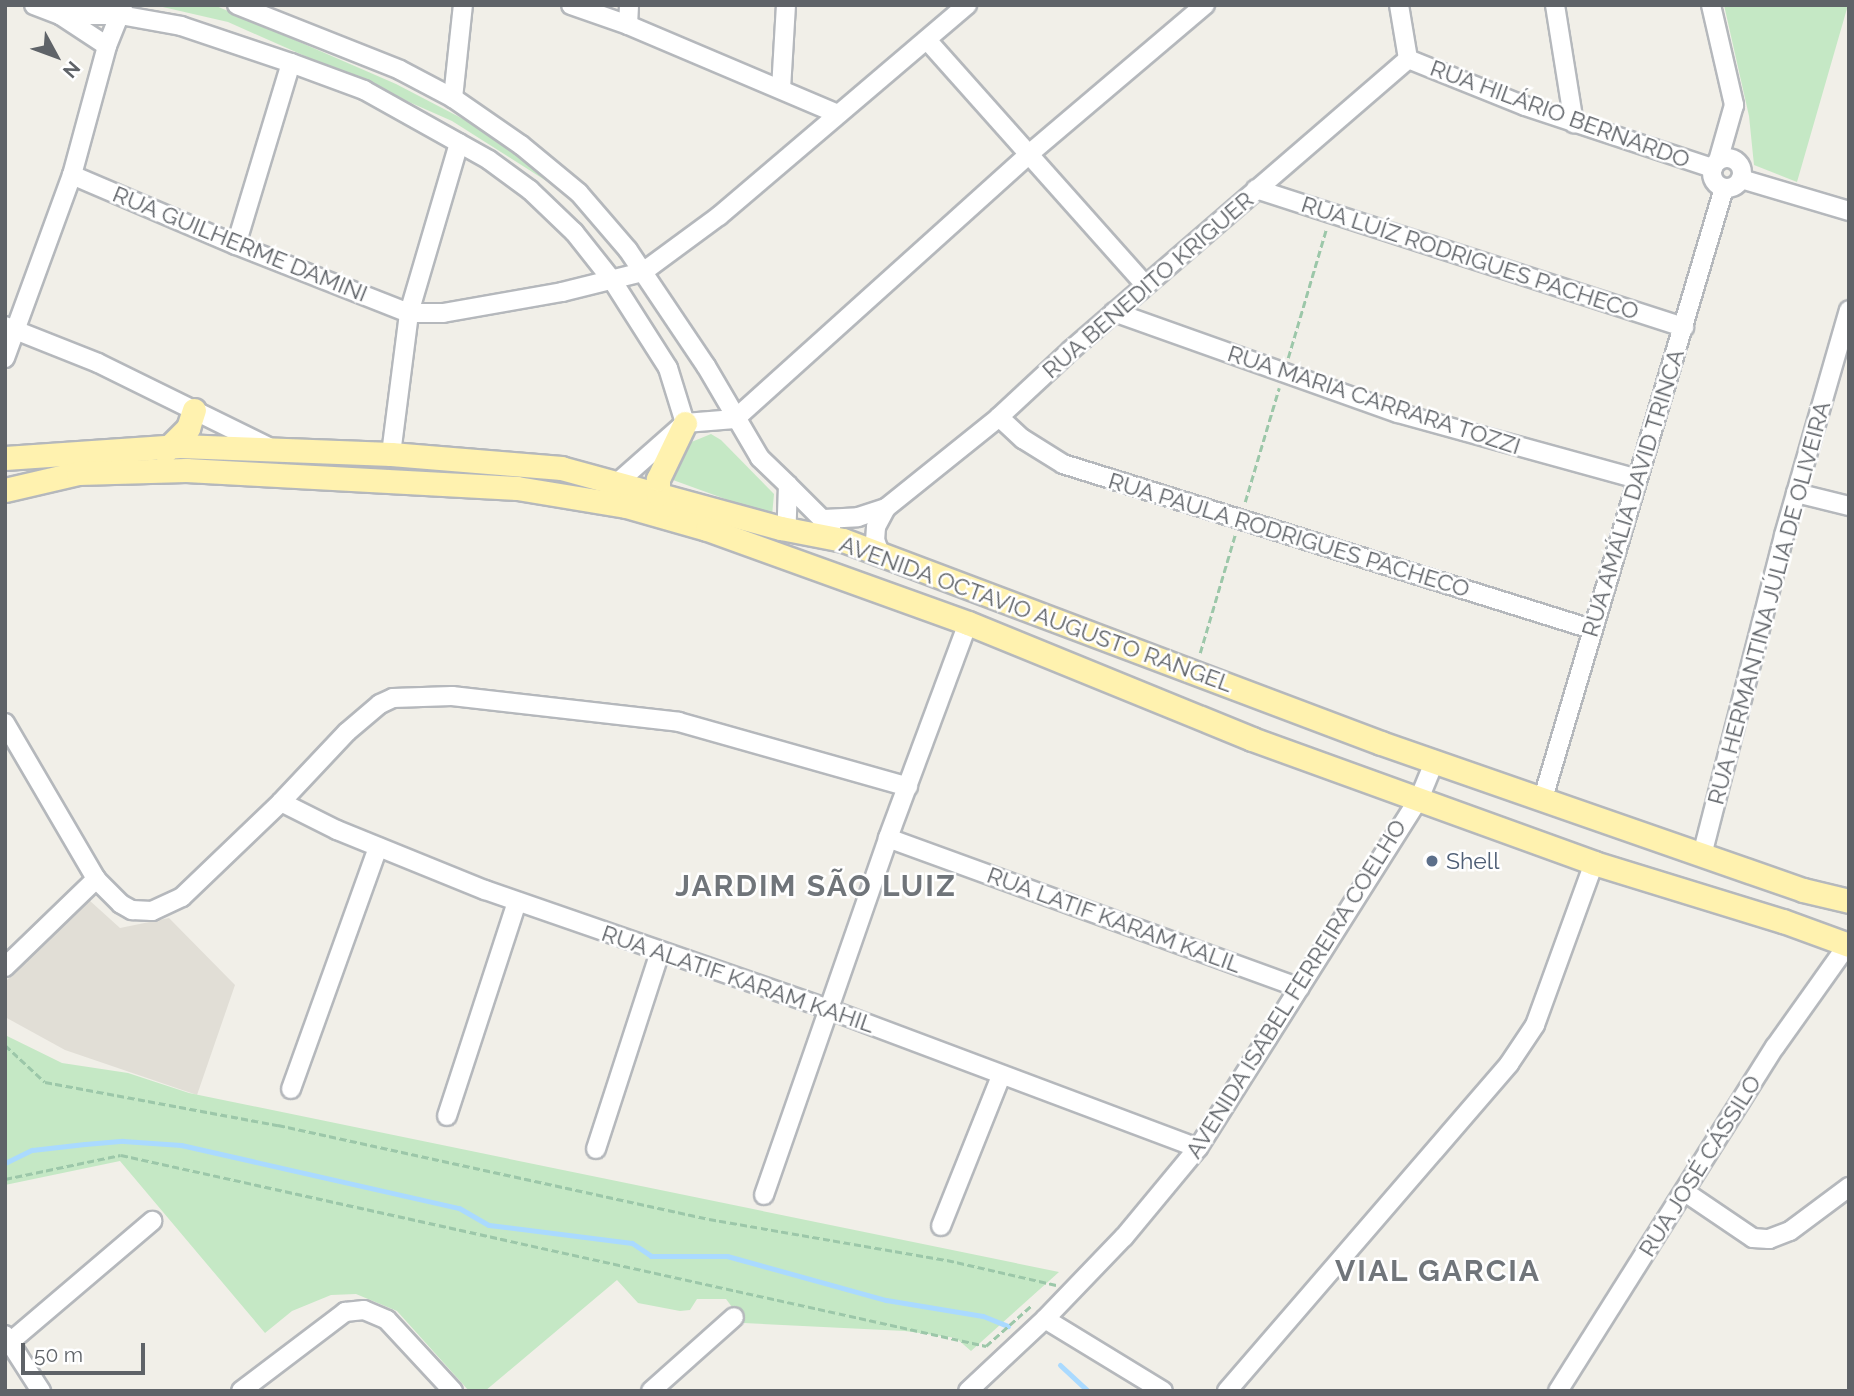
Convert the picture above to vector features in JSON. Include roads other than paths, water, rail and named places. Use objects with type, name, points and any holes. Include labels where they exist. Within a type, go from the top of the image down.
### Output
[{"type":"main road","points":[[78,473],[152,458],[171,447],[188,428],[194,410]]},
{"type":"main road","points":[[685,423],[661,469],[658,494],[665,507],[707,529],[758,536],[771,534],[781,528]]},
{"type":"main road","name":"AVENIDA OCTAVIO AUGUSTO RANGEL","points":[[5,458],[171,447],[391,454],[561,468],[781,528],[843,540],[1381,743],[1803,890],[1849,901]]},
{"type":"main road","name":"AVENIDA OCTAVIO AUGUSTO RANGEL","points":[[5,490],[78,473],[186,470],[517,488],[626,506],[707,529],[968,623],[1252,739],[1594,863],[1783,921],[1848,944]]},
{"type":"main road","points":[[1783,921],[1797,917],[1802,910],[1803,890]]},
{"type":"street","points":[[34,5],[60,15],[107,47]]},
{"type":"street","points":[[237,5],[400,70],[453,98],[522,145],[579,193],[643,272],[706,366],[760,458],[843,540]]},
{"type":"street","points":[[453,98],[463,5]]},
{"type":"street","points":[[571,5],[628,24],[838,114]]},
{"type":"street","points":[[628,24],[629,5]]},
{"type":"street","points":[[781,89],[786,5]]},
{"type":"street","points":[[409,313],[443,313],[562,292],[643,272],[719,216],[967,5]]},
{"type":"street","points":[[617,483],[685,423],[735,419],[1029,154],[1205,5]]},
{"type":"street","points":[[1399,5],[1408,59]]},
{"type":"street","points":[[1555,5],[1574,122]]},
{"type":"street","points":[[1711,5],[1734,105],[1715,164],[1713,179],[1724,188],[1734,186],[1741,179],[1742,169],[1736,161],[1727,158],[1715,164]]},
{"type":"street","points":[[60,15],[122,10],[181,26],[291,63],[364,90],[489,160],[530,190],[574,232],[612,280],[668,368],[685,423]]},
{"type":"street","points":[[5,358],[10,328],[72,175],[107,47],[122,10]]},
{"type":"street","points":[[927,40],[1145,285]]},
{"type":"street","name":"RUA HILÁRIO BERNARDO","points":[[1408,59],[1574,122],[1715,164]]},
{"type":"street","name":"RUA BENEDITO KRIGUER","points":[[824,519],[858,517],[886,508],[999,417],[1114,312],[1408,59]]},
{"type":"street","points":[[236,245],[291,63]]},
{"type":"street","points":[[391,454],[409,313],[459,142]]},
{"type":"street","name":"RUA GUILHERME DAMINI","points":[[72,175],[236,245],[409,313]]},
{"type":"street","points":[[1741,179],[1849,211]]},
{"type":"street","name":"RUA AMÁLIA DAVID TRINCA","points":[[1543,798],[1724,188]]},
{"type":"street","name":"RUA LUÍZ RODRIGUES PACHECO","points":[[1256,189],[1684,327]]},
{"type":"street","name":"RUA HERMANTINA JÚLIA DE OLIVEIRA","points":[[1702,855],[1796,493],[1849,310]]},
{"type":"street","name":"RUA MARIA CARRARA TOZZI","points":[[1114,312],[1398,413],[1637,480]]},
{"type":"street","points":[[10,328],[98,363],[276,451]]},
{"type":"street","name":"RUA PAULA RODRIGUES PACHECO","points":[[999,417],[1023,439],[1063,464],[1591,629]]},
{"type":"street","points":[[781,528],[787,523],[788,485]]},
{"type":"street","points":[[1796,493],[1849,506]]},
{"type":"street","points":[[881,556],[875,540],[876,527],[886,508]]},
{"type":"street","points":[[764,1195],[888,838],[968,623]]},
{"type":"street","points":[[5,723],[96,879],[121,904],[132,910],[152,911],[182,897],[281,802],[347,732],[380,704],[393,698],[452,696],[679,722],[908,787]]},
{"type":"street","name":"AVENIDA ISABEL FERREIRA COELHO","points":[[968,1391],[1045,1320],[1124,1237],[1198,1148],[1419,799],[1434,760]]},
{"type":"street","name":"RUA ALATIF KARAM KAHIL","points":[[281,802],[378,847],[517,902],[828,1009],[1198,1148]]},
{"type":"street","name":"RUA LATIF KARAM KALIL","points":[[888,838],[1300,988]]},
{"type":"street","points":[[291,1089],[378,847]]},
{"type":"street","points":[[1227,1391],[1509,1064],[1535,1025],[1594,863]]},
{"type":"street","points":[[5,967],[96,879]]},
{"type":"street","points":[[447,1116],[517,902]]},
{"type":"street","name":"RUA JOSÉ CÁSSILO","points":[[1558,1391],[1775,1047],[1848,944]]},
{"type":"street","points":[[596,1149],[660,952]]},
{"type":"street","points":[[941,1226],[1001,1076]]},
{"type":"street","points":[[1685,1192],[1753,1238],[1769,1239],[1790,1231],[1849,1187]]},
{"type":"street","points":[[41,1391],[8,1338],[152,1221]]},
{"type":"street","points":[[242,1391],[345,1312],[364,1310],[387,1320],[453,1391]]},
{"type":"street","points":[[651,1391],[734,1317]]},
{"type":"street","points":[[1045,1320],[1163,1391]]},
{"type":"waterway","points":[[5,1163],[32,1150],[85,1144],[123,1141],[181,1145],[459,1208],[489,1225],[632,1243],[651,1256],[727,1256],[886,1300],[983,1316],[1008,1326]]},
{"type":"waterway","points":[[1060,1365],[1088,1391]]},
{"type":"place","name":"Shell","points":[[1432,861]]},
{"type":"district","name":"JARDIM SÃO LUIZ","points":[[816,886]]},
{"type":"district","name":"VIAL GARCIA","points":[[1438,1271]]}]
